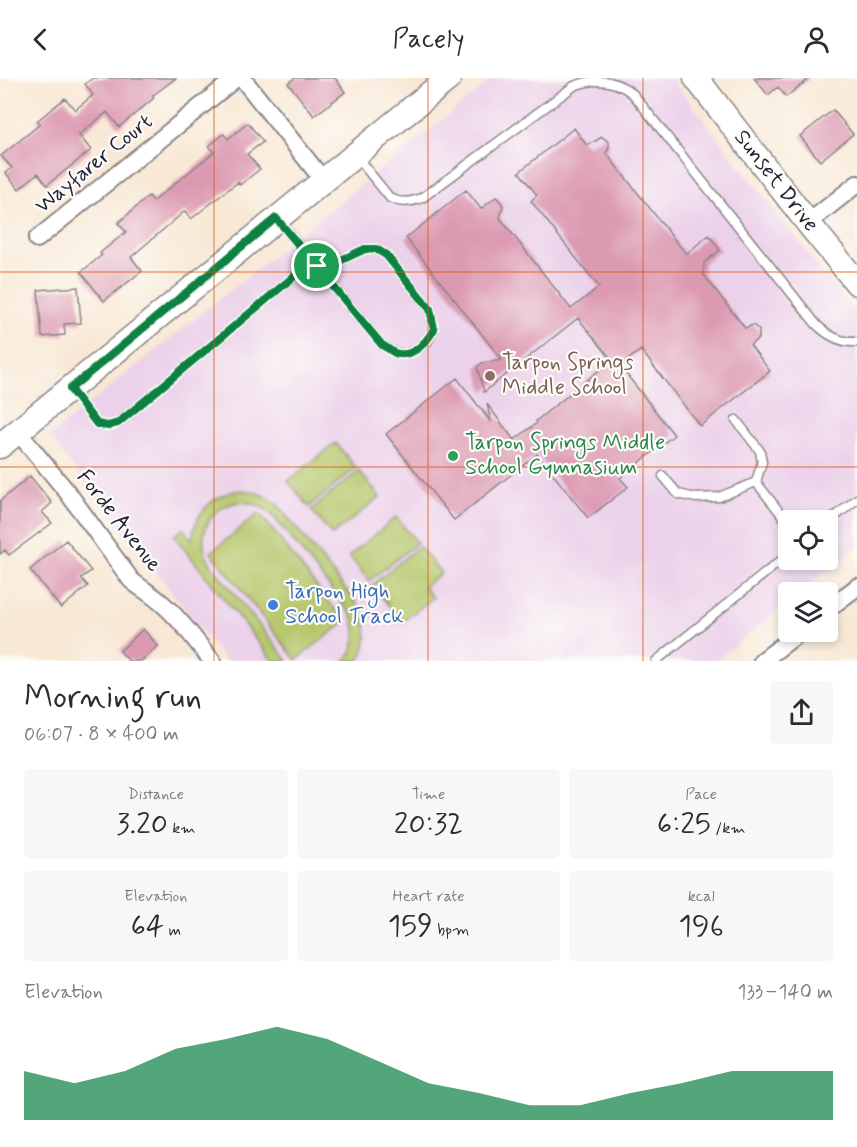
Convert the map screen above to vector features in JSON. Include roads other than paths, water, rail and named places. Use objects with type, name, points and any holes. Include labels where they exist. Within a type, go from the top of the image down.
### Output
[{"type":"street","name":"Wayfarer Court","points":[[37,239],[236,78]]},
{"type":"street","points":[[242,78],[323,180]]},
{"type":"street","points":[[9,439],[448,78]]},
{"type":"street","name":"Sunset Drive","points":[[696,78],[857,283]]},
{"type":"street","points":[[808,223],[857,184]]},
{"type":"street","name":"Forde Avenue","points":[[9,439],[68,493],[131,580],[167,608],[212,661]]},
{"type":"street","points":[[838,601],[857,586]]},
{"type":"street","points":[[762,661],[787,642]]},
{"type":"lane","points":[[355,154],[390,198],[396,202],[413,201],[422,198],[574,86],[586,81],[597,80],[619,85],[633,94],[816,324],[837,339],[857,342]]},
{"type":"lane","points":[[70,389],[97,424],[108,426],[118,423],[298,273],[317,266],[337,262],[365,249],[376,249],[386,255],[430,309],[434,329],[428,341],[405,354],[396,353],[382,345],[317,266],[276,218]]},
{"type":"lane","points":[[736,420],[760,451],[762,462],[756,482]]},
{"type":"lane","points":[[663,476],[678,494],[696,498],[718,497],[756,482]]},
{"type":"lane","points":[[756,482],[778,510]]},
{"type":"lane","points":[[838,514],[857,498]]},
{"type":"lane","points":[[656,661],[778,563]]},
{"type":"place","name":"Tarpon Springs Middle School","points":[[490,376]]},
{"type":"place","name":"Tarpon Springs Middle School Gymnasium","points":[[453,456]]},
{"type":"place","name":"Tarpon High School Track","points":[[273,605]]}]
